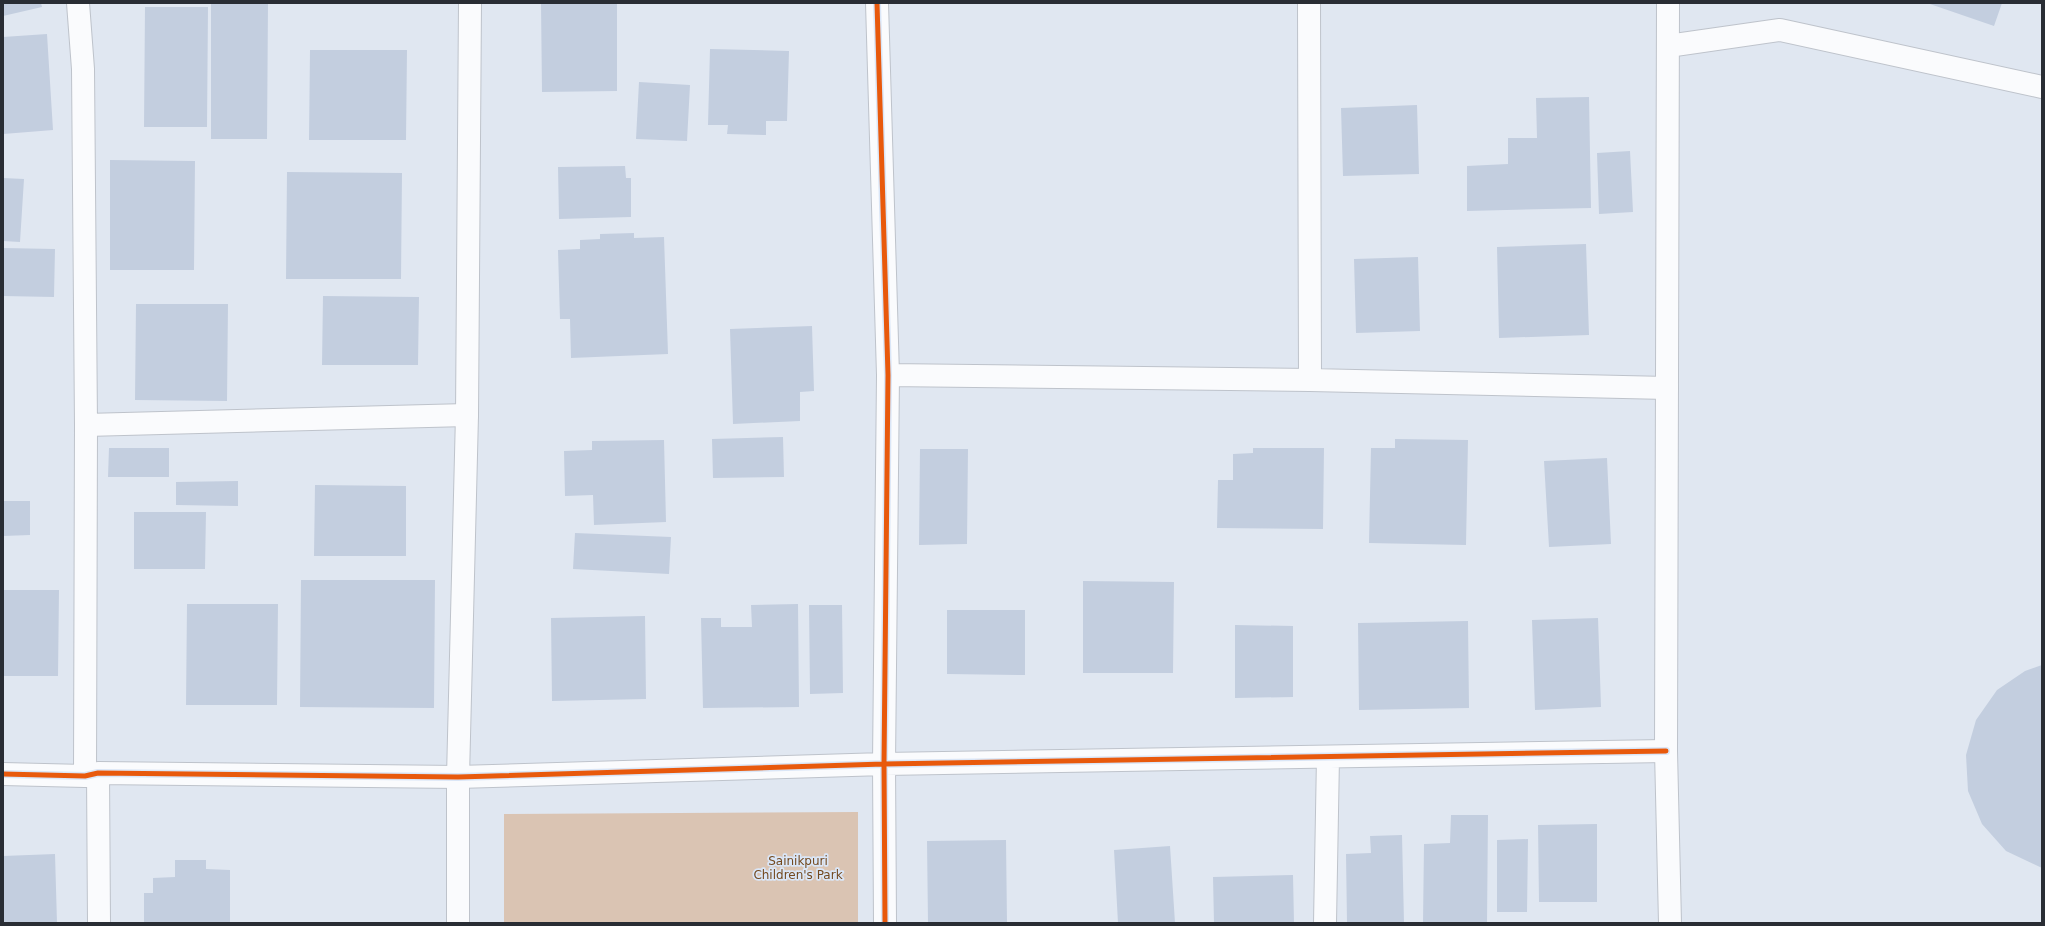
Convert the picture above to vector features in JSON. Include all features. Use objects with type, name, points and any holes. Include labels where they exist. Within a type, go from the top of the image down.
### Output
[{"type":"street","points":[[78,3],[83,69],[91,775],[99,923]]},
{"type":"street","points":[[458,923],[458,777],[467,415],[470,3]]},
{"type":"street","points":[[877,3],[888,375],[884,764],[885,923]]},
{"type":"street","points":[[1308,3],[1310,380]]},
{"type":"street","points":[[1668,3],[1666,751],[1670,923]]},
{"type":"street","points":[[1668,46],[1780,30],[2042,87]]},
{"type":"street","points":[[888,375],[1310,380],[1668,388]]},
{"type":"street","points":[[86,425],[467,415]]},
{"type":"street","points":[[3,774],[458,777],[884,764],[1666,751]]},
{"type":"street","points":[[1325,923],[1328,757]]},
{"type":"green space","name":"Sainikpuri Children's Park","points":[[858,812],[858,923],[504,923],[504,814]]},
{"type":"building","points":[[3,3],[41,3],[42,7],[3,16]]},
{"type":"building","points":[[211,3],[268,3],[267,139],[211,139]]},
{"type":"building","points":[[541,3],[617,3],[617,91],[542,92]]},
{"type":"building","points":[[1927,3],[2002,3],[1994,26]]},
{"type":"building","points":[[145,7],[208,7],[207,127],[144,127]]},
{"type":"building","points":[[47,34],[53,130],[3,134],[3,37]]},
{"type":"building","points":[[710,49],[789,51],[787,121],[766,121],[766,135],[727,134],[728,125],[708,125]]},
{"type":"building","points":[[310,50],[407,50],[406,140],[309,140]]},
{"type":"building","points":[[639,82],[690,85],[687,141],[636,139]]},
{"type":"building","points":[[1589,97],[1591,208],[1467,211],[1467,166],[1508,164],[1508,138],[1537,138],[1536,98]]},
{"type":"building","points":[[1417,105],[1419,174],[1343,176],[1341,108]]},
{"type":"building","points":[[1630,151],[1633,212],[1599,214],[1597,153]]},
{"type":"building","points":[[110,160],[195,161],[194,270],[110,270]]},
{"type":"building","points":[[625,166],[626,178],[631,178],[631,217],[559,219],[558,167]]},
{"type":"building","points":[[287,172],[402,173],[401,279],[286,279]]},
{"type":"building","points":[[3,178],[24,179],[20,242],[3,241]]},
{"type":"building","points":[[634,233],[634,238],[664,237],[668,354],[571,358],[570,319],[560,319],[558,250],[580,249],[580,240],[600,239],[600,234]]},
{"type":"building","points":[[1586,244],[1589,335],[1499,338],[1497,247]]},
{"type":"building","points":[[3,248],[55,249],[54,297],[3,296]]},
{"type":"building","points":[[1418,257],[1420,331],[1356,333],[1354,259]]},
{"type":"building","points":[[323,296],[419,297],[418,365],[322,365]]},
{"type":"building","points":[[136,304],[228,304],[227,401],[135,400]]},
{"type":"building","points":[[812,326],[814,391],[800,392],[800,421],[733,424],[730,329]]},
{"type":"building","points":[[783,437],[784,477],[713,478],[712,439]]},
{"type":"building","points":[[1395,439],[1468,440],[1466,545],[1369,543],[1371,448],[1395,448]]},
{"type":"building","points":[[664,440],[666,522],[594,525],[593,495],[565,496],[564,451],[592,450],[592,441]]},
{"type":"building","points":[[109,448],[169,448],[169,477],[108,477]]},
{"type":"building","points":[[1253,448],[1324,448],[1323,529],[1217,528],[1218,480],[1233,480],[1233,454],[1253,453]]},
{"type":"building","points":[[920,449],[968,449],[967,544],[919,545]]},
{"type":"building","points":[[1607,458],[1611,544],[1549,547],[1544,461]]},
{"type":"building","points":[[238,481],[238,506],[176,505],[176,482]]},
{"type":"building","points":[[315,485],[406,486],[406,556],[314,556]]},
{"type":"building","points":[[3,501],[30,501],[30,535],[3,536]]},
{"type":"building","points":[[134,512],[206,512],[205,569],[134,569]]},
{"type":"building","points":[[575,533],[671,537],[669,574],[573,569]]},
{"type":"building","points":[[301,580],[435,580],[434,708],[300,707]]},
{"type":"building","points":[[1083,581],[1174,582],[1173,673],[1083,673]]},
{"type":"building","points":[[3,590],[59,590],[58,676],[3,676]]},
{"type":"building","points":[[187,604],[278,604],[277,705],[186,705]]},
{"type":"building","points":[[798,604],[799,707],[703,708],[701,618],[721,618],[721,627],[752,627],[751,605]]},
{"type":"building","points":[[809,605],[842,605],[843,693],[810,694]]},
{"type":"building","points":[[947,610],[1025,610],[1025,675],[947,674]]},
{"type":"building","points":[[645,616],[646,699],[552,701],[551,618]]},
{"type":"building","points":[[1598,618],[1601,707],[1535,710],[1532,620]]},
{"type":"building","points":[[1468,621],[1469,708],[1359,710],[1358,623]]},
{"type":"building","points":[[1235,625],[1293,626],[1293,697],[1235,698]]},
{"type":"building","points":[[2042,665],[2042,868],[2006,851],[1982,824],[1968,791],[1966,755],[1976,720],[1997,690],[2025,671]]},
{"type":"building","points":[[1451,815],[1488,815],[1487,923],[1423,923],[1424,844],[1450,843]]},
{"type":"building","points":[[1597,824],[1597,902],[1539,902],[1538,825]]},
{"type":"building","points":[[1402,835],[1404,923],[1347,923],[1346,854],[1371,853],[1370,836]]},
{"type":"building","points":[[1528,839],[1527,912],[1497,912],[1497,840]]},
{"type":"building","points":[[1006,840],[1007,923],[928,923],[927,841]]},
{"type":"building","points":[[1170,846],[1175,923],[1118,923],[1114,850]]},
{"type":"building","points":[[55,854],[57,923],[3,923],[3,856]]},
{"type":"building","points":[[175,860],[206,860],[206,869],[230,870],[230,923],[144,923],[144,893],[153,893],[153,878],[175,877]]},
{"type":"building","points":[[1293,875],[1294,923],[1214,923],[1213,877]]},
{"type":"cycle path","points":[[877,3],[888,375],[884,764],[885,923]]},
{"type":"cycle path","points":[[3,774],[85,776],[98,773],[458,777],[884,764],[1666,751]]}]
